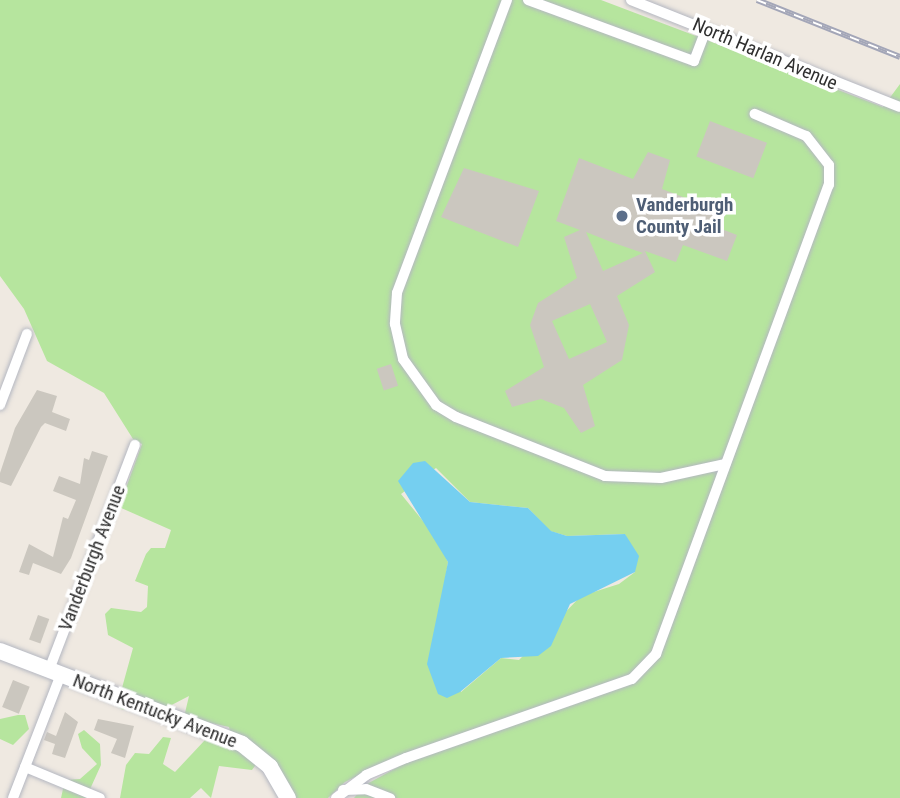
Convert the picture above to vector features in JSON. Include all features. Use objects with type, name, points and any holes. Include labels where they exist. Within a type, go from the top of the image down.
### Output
[{"type":"street","points":[[507,0],[397,293],[395,324],[403,359],[436,405],[456,417],[605,475],[661,478],[725,464]]},
{"type":"street","points":[[528,0],[694,61],[706,29]]},
{"type":"street","name":"North Harlan Avenue","points":[[631,0],[900,107]]},
{"type":"street","points":[[338,794],[405,758],[632,679],[648,666],[829,185],[829,164],[806,136],[755,114]]},
{"type":"street","points":[[0,405],[3,389],[27,334]]},
{"type":"street","name":"Vanderburgh Avenue","points":[[13,798],[135,445]]},
{"type":"street","name":"North Kentucky Avenue","points":[[0,652],[242,744],[271,767],[288,798]]},
{"type":"street","points":[[25,767],[100,798]]},
{"type":"street","points":[[338,794],[366,789],[390,798]]},
{"type":"green space","points":[[0,0],[601,0],[883,107],[900,84],[900,798],[354,798],[365,785],[398,767],[397,756],[345,782],[328,798],[294,798],[260,759],[252,770],[219,766],[211,798],[201,788],[190,798],[120,798],[126,765],[135,753],[149,754],[163,737],[171,738],[163,764],[175,772],[205,740],[226,744],[232,740],[229,727],[184,717],[189,696],[160,711],[150,699],[123,710],[117,706],[133,648],[108,635],[105,614],[111,608],[141,612],[147,607],[148,586],[135,581],[146,554],[151,548],[165,548],[171,530],[119,507],[142,444],[133,439],[104,393],[47,361],[24,309],[0,276]],"holes":[[[436,468],[470,502],[528,508],[550,531],[567,536],[625,534],[635,572],[619,584],[581,596],[519,660],[501,658],[461,692],[444,587],[448,562],[436,537],[401,494]]]},
{"type":"green space","points":[[25,715],[29,729],[13,745],[0,739],[0,719]]},
{"type":"green space","points":[[84,730],[100,744],[101,765],[86,798],[61,798],[65,780],[80,779],[97,764],[82,748],[78,734]]},
{"type":"water","points":[[425,461],[470,502],[528,508],[551,531],[567,536],[625,534],[639,556],[635,572],[570,604],[551,646],[538,656],[501,658],[460,692],[447,698],[438,694],[427,664],[448,562],[398,481],[413,463]]},
{"type":"building","points":[[710,121],[767,143],[753,178],[696,156]]},
{"type":"building","points":[[648,152],[670,160],[662,189],[725,213],[719,228],[737,235],[727,261],[683,245],[676,262],[645,251],[655,272],[617,296],[629,325],[622,360],[583,385],[595,426],[581,433],[564,408],[541,399],[512,407],[505,391],[544,367],[530,325],[538,303],[577,278],[564,237],[580,230],[556,221],[579,158],[633,179]],"holes":[[[586,232],[611,242],[643,253],[603,271]],[[590,304],[607,342],[569,359],[552,321]]]},
{"type":"building","points":[[464,168],[539,191],[518,247],[441,217]]},
{"type":"building","points":[[391,364],[398,386],[384,391],[377,369]]},
{"type":"building","points":[[37,390],[57,396],[52,412],[70,419],[66,431],[45,423],[41,427],[11,486],[0,482],[0,473],[15,428]]},
{"type":"building","points":[[92,451],[108,456],[71,558],[61,574],[33,563],[29,575],[19,572],[29,544],[53,557],[63,517],[68,519],[76,500],[53,491],[59,476],[80,484],[84,458],[89,460]]},
{"type":"building","points":[[38,615],[49,619],[40,644],[29,639]]},
{"type":"building","points":[[13,680],[30,687],[19,714],[2,707]]},
{"type":"building","points":[[65,712],[78,722],[65,758],[52,754],[55,744],[44,740],[47,732],[56,736]]},
{"type":"building","points":[[98,719],[134,726],[125,758],[111,753],[117,739],[94,730]]},
{"type":"railway","points":[[757,0],[900,57]]},
{"type":"place","name":"Vanderburgh County Jail","points":[[622,216]]}]
